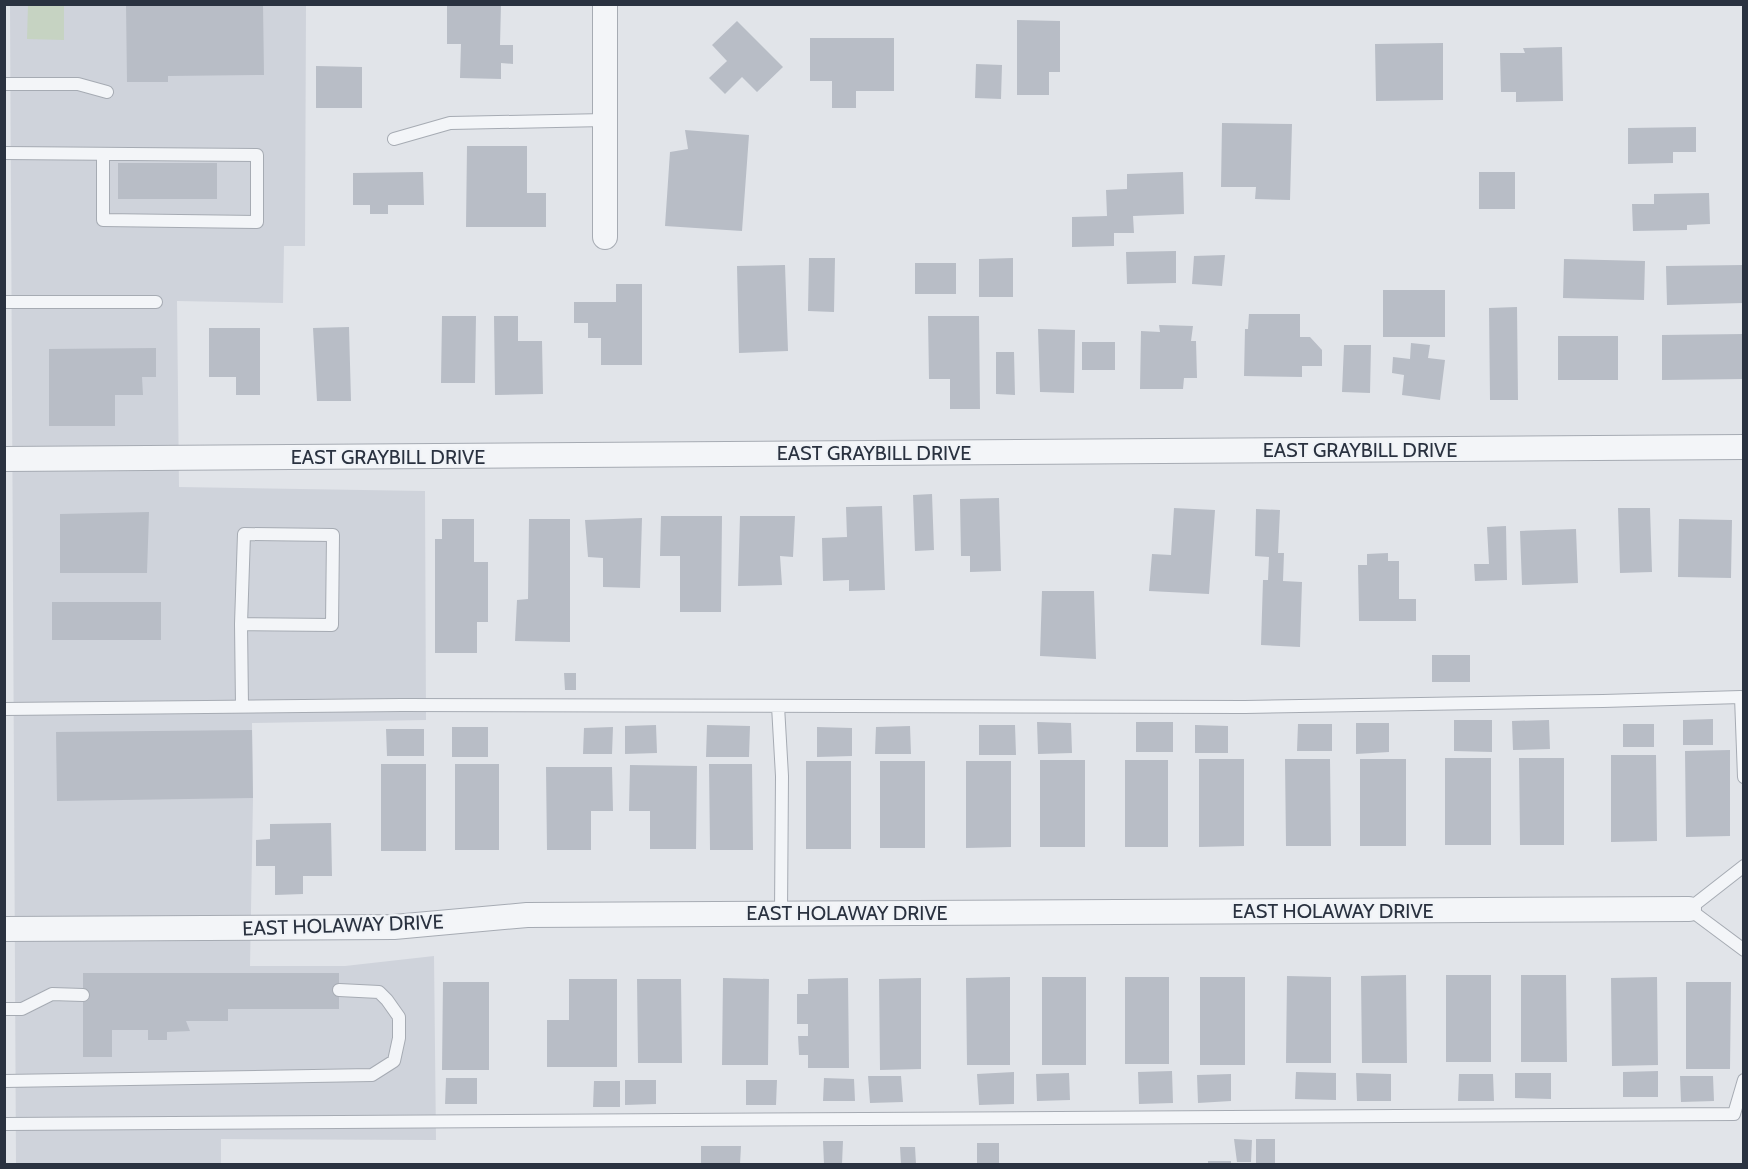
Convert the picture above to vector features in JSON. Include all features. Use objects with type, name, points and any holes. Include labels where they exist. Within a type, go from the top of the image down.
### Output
[{"type":"street","points":[[605,4],[605,237]]},
{"type":"street","name":"EAST GRAYBILL DRIVE","points":[[4,459],[1743,447]]},
{"type":"street","name":"EAST HOLAWAY DRIVE","points":[[4,929],[394,927],[527,915],[1689,909]]},
{"type":"lane","points":[[4,84],[78,84],[107,92]]},
{"type":"lane","points":[[394,139],[450,123],[605,120]]},
{"type":"lane","points":[[4,153],[257,155],[257,222],[102,220],[103,154]]},
{"type":"lane","points":[[4,302],[156,302]]},
{"type":"lane","points":[[241,624],[332,625],[333,535],[244,534],[241,624],[242,706]]},
{"type":"lane","points":[[4,709],[402,705],[1245,707],[1592,702],[1741,697],[1743,777]]},
{"type":"lane","points":[[778,706],[782,776],[781,913]]},
{"type":"lane","points":[[1743,866],[1689,909],[1743,950]]},
{"type":"lane","points":[[4,1081],[372,1075],[394,1061],[399,1038],[399,1017],[379,992],[339,990]]},
{"type":"lane","points":[[4,1009],[22,1009],[52,994],[83,995]]},
{"type":"lane","points":[[4,1124],[1734,1114],[1743,1080]]},
{"type":"shaded area","points":[[10,5],[306,5],[305,246],[284,246],[283,303],[177,301],[179,487],[425,491],[426,720],[252,723],[250,966],[345,966],[434,956],[436,1140],[221,1139],[221,1164],[16,1164]]},
{"type":"green space","points":[[28,5],[64,5],[64,40],[27,39]]},
{"type":"building","points":[[126,4],[263,4],[264,75],[168,76],[168,82],[127,82]]},
{"type":"building","points":[[501,4],[500,45],[513,45],[513,64],[501,63],[501,79],[460,78],[461,44],[447,44],[447,5]]},
{"type":"building","points":[[1017,20],[1060,21],[1060,72],[1049,72],[1049,95],[1017,95]]},
{"type":"building","points":[[737,21],[783,67],[757,92],[742,77],[725,94],[709,78],[727,61],[712,45]]},
{"type":"building","points":[[810,38],[894,38],[894,91],[856,91],[856,108],[832,108],[832,81],[810,81]]},
{"type":"building","points":[[1443,43],[1443,100],[1376,101],[1375,44]]},
{"type":"building","points":[[1562,47],[1563,101],[1516,102],[1516,92],[1501,92],[1500,53],[1525,53],[1523,48]]},
{"type":"building","points":[[976,64],[1002,65],[1001,99],[975,98]]},
{"type":"building","points":[[316,66],[362,67],[362,108],[316,108]]},
{"type":"building","points":[[1222,123],[1292,124],[1290,200],[1255,199],[1256,187],[1221,187]]},
{"type":"building","points":[[1696,127],[1696,152],[1673,152],[1673,163],[1628,164],[1628,128]]},
{"type":"building","points":[[685,130],[749,135],[742,231],[665,226],[670,152],[688,149]]},
{"type":"building","points":[[467,146],[527,146],[527,193],[546,193],[546,227],[466,227]]},
{"type":"building","points":[[118,163],[217,163],[217,199],[118,199]]},
{"type":"building","points":[[423,172],[424,205],[388,205],[388,214],[370,214],[370,205],[353,205],[353,173]]},
{"type":"building","points":[[1183,172],[1184,214],[1133,216],[1134,233],[1114,233],[1114,246],[1072,247],[1072,217],[1107,216],[1106,190],[1127,189],[1127,174]]},
{"type":"building","points":[[1479,172],[1515,172],[1515,209],[1479,209]]},
{"type":"building","points":[[1709,193],[1710,224],[1687,225],[1687,230],[1633,231],[1632,204],[1654,204],[1654,194]]},
{"type":"building","points":[[1176,251],[1176,283],[1127,284],[1126,252]]},
{"type":"building","points":[[1225,255],[1222,286],[1192,284],[1194,256]]},
{"type":"building","points":[[809,258],[835,258],[834,312],[808,311]]},
{"type":"building","points":[[1013,258],[1013,297],[979,297],[979,259]]},
{"type":"building","points":[[1564,259],[1645,261],[1644,300],[1563,298]]},
{"type":"building","points":[[915,263],[956,263],[956,294],[915,294]]},
{"type":"building","points":[[785,265],[788,351],[739,353],[737,266]]},
{"type":"building","points":[[1744,265],[1744,303],[1667,305],[1666,266]]},
{"type":"building","points":[[616,284],[642,284],[642,365],[601,365],[601,338],[588,338],[588,323],[574,323],[574,302],[616,302]]},
{"type":"building","points":[[1383,290],[1445,290],[1445,337],[1383,337]]},
{"type":"building","points":[[1517,307],[1518,400],[1490,400],[1489,308]]},
{"type":"building","points":[[1249,314],[1300,314],[1300,337],[1310,337],[1322,350],[1322,366],[1302,366],[1302,377],[1244,376],[1245,329],[1248,329]]},
{"type":"building","points":[[442,316],[476,316],[475,383],[441,383]]},
{"type":"building","points":[[494,316],[518,316],[518,341],[542,341],[543,394],[495,395]]},
{"type":"building","points":[[928,316],[979,316],[980,409],[950,409],[950,379],[929,379]]},
{"type":"building","points":[[1159,325],[1193,326],[1191,341],[1196,341],[1197,378],[1184,378],[1183,389],[1140,389],[1141,331],[1160,332]]},
{"type":"building","points":[[349,327],[351,401],[317,401],[313,328]]},
{"type":"building","points":[[209,328],[260,328],[260,395],[236,395],[236,377],[209,377]]},
{"type":"building","points":[[1038,329],[1075,330],[1074,393],[1040,392]]},
{"type":"building","points":[[1744,334],[1744,379],[1662,380],[1662,335]]},
{"type":"building","points":[[1558,336],[1618,336],[1618,380],[1558,380]]},
{"type":"building","points":[[1082,342],[1115,342],[1115,370],[1082,370]]},
{"type":"building","points":[[1411,343],[1430,345],[1428,358],[1445,360],[1440,400],[1402,395],[1404,375],[1392,373],[1393,357],[1410,359]]},
{"type":"building","points":[[1344,345],[1371,345],[1370,393],[1342,392]]},
{"type":"building","points":[[156,348],[156,377],[142,377],[143,395],[115,395],[115,426],[49,426],[49,349]]},
{"type":"building","points":[[996,352],[1014,352],[1015,395],[996,394]]},
{"type":"building","points":[[932,494],[934,550],[915,551],[913,495]]},
{"type":"building","points":[[999,498],[1001,571],[970,572],[970,556],[961,556],[960,499]]},
{"type":"building","points":[[882,506],[885,590],[849,591],[849,580],[823,581],[822,538],[847,537],[846,507]]},
{"type":"building","points":[[1174,508],[1215,510],[1209,594],[1149,591],[1152,554],[1171,555]]},
{"type":"building","points":[[1618,508],[1650,508],[1652,572],[1620,573]]},
{"type":"building","points":[[1256,509],[1280,510],[1278,553],[1284,553],[1283,581],[1302,582],[1300,647],[1261,645],[1263,580],[1268,580],[1269,557],[1255,556]]},
{"type":"building","points":[[149,512],[147,573],[60,573],[60,514]]},
{"type":"building","points":[[661,516],[722,516],[721,612],[680,612],[680,556],[660,556]]},
{"type":"building","points":[[740,516],[795,516],[793,557],[780,556],[782,585],[738,586]]},
{"type":"building","points":[[642,518],[640,588],[603,587],[603,558],[588,557],[585,520]]},
{"type":"building","points":[[442,519],[474,519],[474,562],[488,562],[488,622],[477,622],[477,653],[435,653],[435,539],[442,539]]},
{"type":"building","points":[[529,519],[570,519],[570,642],[515,641],[517,600],[528,599]]},
{"type":"building","points":[[1679,519],[1732,520],[1731,578],[1678,577]]},
{"type":"building","points":[[1506,526],[1507,580],[1475,581],[1474,564],[1489,564],[1487,527]]},
{"type":"building","points":[[1576,529],[1578,583],[1522,585],[1520,531]]},
{"type":"building","points":[[1388,553],[1388,561],[1399,561],[1399,599],[1416,599],[1416,621],[1359,621],[1358,565],[1367,565],[1367,554]]},
{"type":"building","points":[[1042,591],[1094,591],[1096,659],[1040,656]]},
{"type":"building","points":[[52,602],[161,602],[161,640],[52,640]]},
{"type":"building","points":[[1432,655],[1470,655],[1470,682],[1432,682]]},
{"type":"building","points":[[564,673],[576,673],[576,690],[565,690]]},
{"type":"building","points":[[1713,719],[1713,745],[1683,745],[1683,720]]},
{"type":"building","points":[[1454,720],[1492,720],[1492,752],[1454,751]]},
{"type":"building","points":[[1549,720],[1550,749],[1513,750],[1512,721]]},
{"type":"building","points":[[1037,722],[1071,723],[1072,753],[1038,754]]},
{"type":"building","points":[[1136,722],[1173,722],[1173,752],[1136,752]]},
{"type":"building","points":[[1356,723],[1389,723],[1389,752],[1356,754]]},
{"type":"building","points":[[1298,724],[1332,724],[1332,751],[1297,751]]},
{"type":"building","points":[[1623,724],[1654,724],[1654,747],[1623,747]]},
{"type":"building","points":[[656,725],[657,753],[625,754],[625,726]]},
{"type":"building","points":[[707,725],[750,726],[749,757],[706,757]]},
{"type":"building","points":[[979,725],[1015,725],[1016,755],[979,755]]},
{"type":"building","points":[[1195,725],[1228,726],[1228,753],[1195,753]]},
{"type":"building","points":[[910,726],[911,754],[875,754],[876,727]]},
{"type":"building","points":[[452,727],[488,727],[488,757],[452,757]]},
{"type":"building","points":[[613,727],[612,754],[583,754],[584,728]]},
{"type":"building","points":[[817,727],[852,728],[852,756],[817,757]]},
{"type":"building","points":[[386,729],[424,729],[424,756],[387,756]]},
{"type":"building","points":[[252,730],[253,798],[57,801],[56,732]]},
{"type":"building","points":[[1730,750],[1730,836],[1686,837],[1685,751]]},
{"type":"building","points":[[1611,755],[1656,755],[1657,841],[1611,842]]},
{"type":"building","points":[[1445,758],[1491,758],[1491,845],[1445,845]]},
{"type":"building","points":[[1519,758],[1564,758],[1564,845],[1520,845]]},
{"type":"building","points":[[1199,759],[1244,759],[1244,846],[1199,847]]},
{"type":"building","points":[[1285,759],[1330,759],[1331,846],[1286,846]]},
{"type":"building","points":[[1360,759],[1406,759],[1406,846],[1360,846]]},
{"type":"building","points":[[1040,760],[1085,760],[1085,847],[1040,847]]},
{"type":"building","points":[[1125,760],[1168,760],[1168,847],[1125,847]]},
{"type":"building","points":[[806,761],[851,761],[851,849],[806,849]]},
{"type":"building","points":[[880,761],[925,761],[925,848],[880,848]]},
{"type":"building","points":[[966,761],[1011,761],[1011,847],[966,848]]},
{"type":"building","points":[[381,764],[426,764],[426,851],[381,851]]},
{"type":"building","points":[[455,764],[499,764],[499,850],[455,850]]},
{"type":"building","points":[[709,764],[752,764],[753,850],[710,850]]},
{"type":"building","points":[[630,765],[697,766],[696,849],[650,849],[650,811],[629,811]]},
{"type":"building","points":[[546,767],[612,767],[613,811],[591,811],[591,850],[547,850]]},
{"type":"building","points":[[331,823],[332,876],[303,876],[303,894],[275,895],[275,866],[256,866],[256,840],[270,839],[270,824]]},
{"type":"building","points":[[83,973],[339,973],[339,1009],[228,1009],[228,1021],[186,1021],[190,1031],[167,1032],[167,1040],[148,1040],[148,1030],[112,1030],[112,1057],[83,1057]]},
{"type":"building","points":[[1406,975],[1407,1063],[1362,1063],[1361,976]]},
{"type":"building","points":[[1446,975],[1491,975],[1491,1062],[1446,1062]]},
{"type":"building","points":[[1521,975],[1566,975],[1567,1062],[1521,1062]]},
{"type":"building","points":[[1287,976],[1331,977],[1331,1063],[1286,1063]]},
{"type":"building","points":[[1010,977],[1010,1065],[967,1065],[966,978]]},
{"type":"building","points":[[1042,977],[1086,977],[1086,1065],[1042,1065]]},
{"type":"building","points":[[1125,977],[1169,977],[1169,1064],[1125,1064]]},
{"type":"building","points":[[1200,977],[1245,977],[1245,1065],[1200,1065]]},
{"type":"building","points":[[1657,977],[1658,1065],[1612,1066],[1611,978]]},
{"type":"building","points":[[723,978],[769,979],[768,1065],[722,1065]]},
{"type":"building","points":[[848,978],[849,1068],[808,1068],[808,1055],[799,1055],[798,1036],[808,1036],[808,1024],[797,1024],[797,994],[808,994],[808,979]]},
{"type":"building","points":[[921,978],[921,1069],[880,1070],[879,979]]},
{"type":"building","points":[[569,979],[617,979],[617,1067],[547,1067],[547,1020],[569,1020]]},
{"type":"building","points":[[637,979],[681,979],[682,1063],[638,1063]]},
{"type":"building","points":[[443,982],[489,982],[489,1070],[442,1070]]},
{"type":"building","points":[[1686,982],[1731,982],[1730,1069],[1686,1069]]},
{"type":"building","points":[[1172,1071],[1173,1103],[1139,1104],[1138,1072]]},
{"type":"building","points":[[1658,1071],[1658,1097],[1623,1097],[1623,1072]]},
{"type":"building","points":[[1014,1072],[1014,1104],[979,1105],[977,1074]]},
{"type":"building","points":[[1296,1072],[1336,1073],[1336,1100],[1295,1099]]},
{"type":"building","points":[[1069,1073],[1070,1100],[1037,1101],[1036,1074]]},
{"type":"building","points":[[1356,1073],[1391,1074],[1391,1101],[1357,1101]]},
{"type":"building","points":[[1515,1073],[1551,1073],[1551,1099],[1515,1098]]},
{"type":"building","points":[[1231,1074],[1231,1101],[1198,1103],[1197,1075]]},
{"type":"building","points":[[1459,1074],[1493,1074],[1494,1101],[1458,1101]]},
{"type":"building","points":[[868,1076],[901,1076],[903,1102],[870,1103]]},
{"type":"building","points":[[1680,1076],[1713,1076],[1714,1101],[1681,1102]]},
{"type":"building","points":[[446,1078],[477,1078],[477,1104],[445,1104]]},
{"type":"building","points":[[824,1078],[854,1079],[855,1101],[823,1101]]},
{"type":"building","points":[[625,1080],[656,1080],[656,1104],[625,1105]]},
{"type":"building","points":[[746,1080],[777,1080],[776,1105],[746,1105]]},
{"type":"building","points":[[594,1081],[620,1081],[620,1107],[593,1107]]},
{"type":"building","points":[[1234,1139],[1252,1140],[1251,1162],[1237,1162]]},
{"type":"building","points":[[1256,1139],[1275,1139],[1275,1164],[1256,1164]]},
{"type":"building","points":[[823,1141],[843,1141],[842,1164],[824,1164]]},
{"type":"building","points":[[977,1143],[999,1143],[999,1164],[977,1164]]},
{"type":"building","points":[[701,1146],[741,1146],[740,1164],[701,1164]]},
{"type":"building","points":[[900,1147],[915,1147],[916,1164],[901,1164]]},
{"type":"building","points":[[1208,1161],[1231,1161],[1231,1164],[1208,1164]]}]
